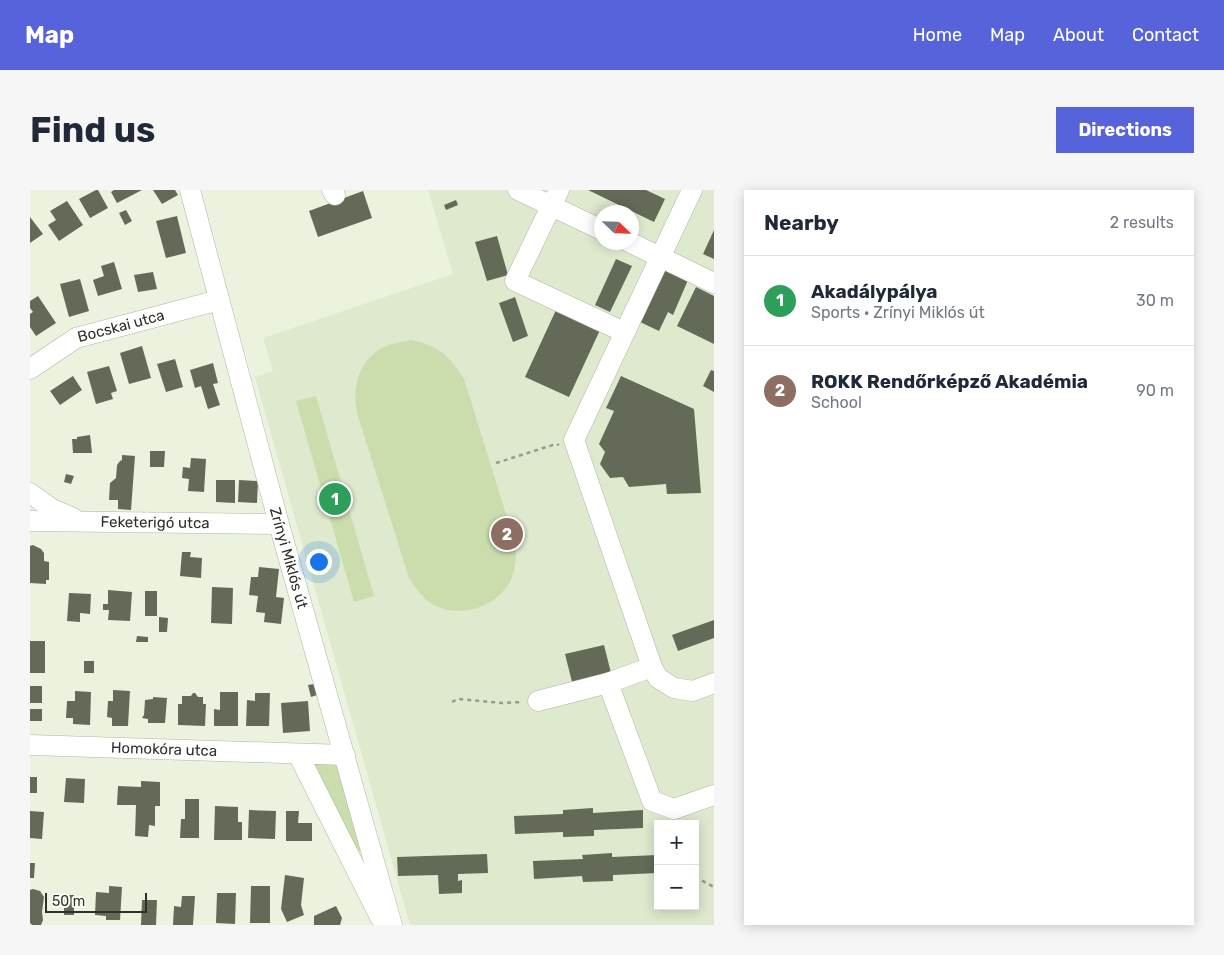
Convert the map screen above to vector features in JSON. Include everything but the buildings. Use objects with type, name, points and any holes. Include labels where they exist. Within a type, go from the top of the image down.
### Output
[{"type":"street","name":"Zrínyi Miklós út","points":[[190,190],[279,524],[392,925]]},
{"type":"street","points":[[518,190],[555,198],[594,225]]},
{"type":"street","points":[[692,190],[574,440],[652,667],[658,678],[674,688],[693,690],[714,683]]},
{"type":"street","points":[[555,198],[515,281],[624,332]]},
{"type":"street","points":[[639,247],[714,283]]},
{"type":"street","name":"Bocskai utca","points":[[30,369],[76,338],[219,300]]},
{"type":"street","points":[[30,493],[52,509],[81,521]]},
{"type":"street","name":"Feketerigó utca","points":[[30,521],[279,524]]},
{"type":"street","points":[[538,701],[608,683],[652,667]]},
{"type":"street","points":[[608,683],[652,801],[674,809],[714,795]]},
{"type":"street","name":"Homokóra utca","points":[[30,745],[345,756]]},
{"type":"street","points":[[298,754],[385,925]]},
{"type":"path","points":[[496,463],[556,444],[578,454]]},
{"type":"path","points":[[452,702],[458,699],[502,703],[538,701]]},
{"type":"path","points":[[699,879],[714,887]]},
{"type":"shaded area","points":[[428,190],[714,190],[714,925],[410,925],[255,377],[273,371],[263,338],[453,274]]},
{"type":"green space","points":[[411,340],[429,345],[442,353],[464,379],[516,546],[514,569],[506,588],[487,604],[464,611],[440,608],[429,602],[409,578],[357,413],[356,386],[358,377],[366,362],[372,355],[384,347]]},
{"type":"green space","points":[[316,396],[374,596],[354,602],[296,401]]},
{"type":"green space","points":[[343,762],[367,851],[353,851],[312,763]]},
{"type":"place","name":"Akadálypálya","points":[[335,499]]},
{"type":"place","name":"ROKK Rendőrképző Akadémia","points":[[507,534]]}]
